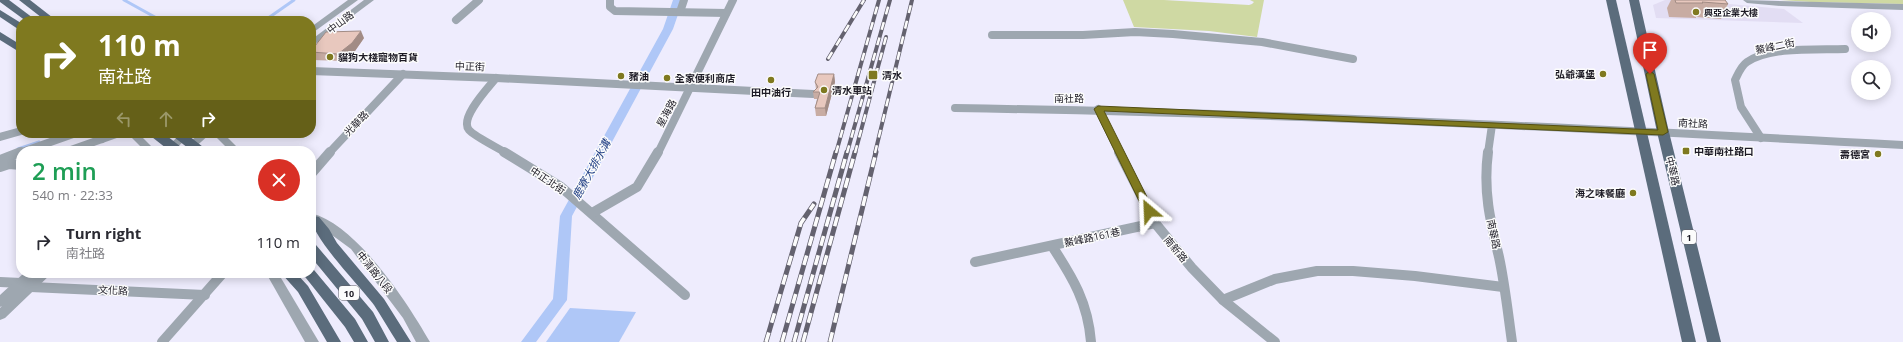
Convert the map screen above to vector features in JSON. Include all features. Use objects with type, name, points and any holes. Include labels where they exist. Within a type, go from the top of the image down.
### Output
[{"type":"main road","points":[[3,0],[25,16]]},
{"type":"main road","points":[[24,0],[45,16]]},
{"type":"main road","points":[[1611,0],[1689,342]]},
{"type":"main road","name":"中華路","points":[[1634,0],[1663,132],[1714,342]]},
{"type":"main road","points":[[0,13],[16,24]]},
{"type":"main road","points":[[0,34],[16,46]]},
{"type":"main road","points":[[161,138],[172,146]]},
{"type":"main road","points":[[183,138],[194,146]]},
{"type":"main road","points":[[316,223],[324,232],[332,246],[379,302],[404,342]]},
{"type":"main road","name":"10","points":[[316,254],[368,316],[382,342]]},
{"type":"main road","points":[[293,278],[303,289],[334,342]]},
{"type":"main road","name":"10","points":[[313,278],[350,323],[361,342]]},
{"type":"street","name":"中山路","points":[[316,27],[354,0]]},
{"type":"street","name":"中山路","points":[[316,40],[370,0]]},
{"type":"street","points":[[456,20],[479,0]]},
{"type":"street","points":[[610,0],[610,7],[615,11],[726,13]]},
{"type":"street","points":[[680,12],[684,0]]},
{"type":"street","name":"星海路","points":[[592,213],[638,187],[650,168],[691,88],[695,76],[733,0]]},
{"type":"street","points":[[1747,0],[1781,3],[1903,7]]},
{"type":"street","points":[[992,35],[1083,35],[1099,32],[1172,34],[1262,42],[1353,59]]},
{"type":"street","name":"鰲峰二街","points":[[1761,138],[1741,107],[1735,80],[1746,63],[1767,55],[1795,50],[1845,49]]},
{"type":"street","name":"中正街","points":[[316,71],[496,78],[691,88]]},
{"type":"street","name":"光華路","points":[[316,168],[403,74]]},
{"type":"street","name":"中正北街","points":[[496,78],[468,115],[466,123],[469,130],[561,188],[592,213],[685,295]]},
{"type":"street","points":[[691,88],[813,94]]},
{"type":"street","name":"南社路","points":[[955,108],[1098,109],[1663,132],[1903,145]]},
{"type":"street","name":"南新路","points":[[1098,109],[1155,223],[1192,268],[1224,300],[1276,342]]},
{"type":"street","name":"南華路","points":[[1492,125],[1485,175],[1491,229],[1499,258],[1512,342]]},
{"type":"street","points":[[0,137],[16,132]]},
{"type":"street","points":[[39,146],[62,138]]},
{"type":"street","points":[[82,146],[105,138]]},
{"type":"street","points":[[137,138],[146,146]]},
{"type":"street","points":[[173,146],[182,138]]},
{"type":"street","points":[[191,146],[200,138]]},
{"type":"street","points":[[222,138],[231,146]]},
{"type":"street","points":[[0,160],[16,154]]},
{"type":"street","points":[[0,167],[9,164],[16,164]]},
{"type":"street","name":"中清路八段","points":[[316,221],[325,224],[355,246],[408,315],[423,342]]},
{"type":"street","name":"鰲峰路161巷","points":[[975,262],[1155,223]]},
{"type":"street","name":"鰲峰路161巷","points":[[1052,246],[1072,276],[1088,310],[1091,342]]},
{"type":"street","points":[[1224,300],[1275,279],[1317,271],[1353,271],[1415,276],[1503,287]]},
{"type":"street","points":[[0,315],[26,285],[30,278]]},
{"type":"street","points":[[0,302],[38,278]]},
{"type":"street","points":[[162,342],[219,278]]},
{"type":"street","points":[[275,278],[312,342]]},
{"type":"street","name":"文化路","points":[[0,282],[26,285],[204,295]]},
{"type":"shaded area","points":[[1665,0],[1688,0],[1784,9],[1803,23],[1656,18],[1653,5]]},
{"type":"green space","points":[[1123,0],[1164,0],[1249,5],[1254,2],[1250,0],[1264,0],[1257,37],[1209,31],[1134,27]]},
{"type":"green space","points":[[1780,0],[1903,0],[1903,4],[1811,2]]},
{"type":"water","points":[[570,308],[636,312],[619,342],[546,342]]},
{"type":"building","points":[[1675,0],[1725,0],[1728,4],[1702,2],[1703,3],[1676,3]]},
{"type":"building","points":[[361,31],[352,43],[338,54],[316,52],[316,45],[326,32]]},
{"type":"building","points":[[818,74],[834,74],[825,108],[815,108],[820,92],[813,92],[818,87],[815,82]]},
{"type":"waterway","points":[[124,0],[153,16]]},
{"type":"waterway","points":[[271,16],[294,0]]},
{"type":"waterway","name":"鹿寮大排水溝","points":[[528,342],[560,300],[566,216],[668,29],[678,0]]},
{"type":"waterway","points":[[27,146],[39,142]]},
{"type":"railway","points":[[828,59],[864,0]]},
{"type":"railway","points":[[836,153],[879,0]]},
{"type":"railway","points":[[847,153],[890,0]]},
{"type":"railway","points":[[875,153],[912,0]]},
{"type":"railway","points":[[855,153],[886,37]]},
{"type":"railway","points":[[782,342],[836,152]]},
{"type":"railway","points":[[794,342],[847,152]]},
{"type":"railway","points":[[803,342],[855,152]]},
{"type":"railway","points":[[830,342],[876,152]]},
{"type":"railway","points":[[766,342],[801,223],[814,204]]},
{"type":"place","name":"興亞企業大樓","points":[[1696,12]]},
{"type":"place","name":"貓狗大棧寵物百貨","points":[[330,57]]},
{"type":"place","name":"弘爺漢堡","points":[[1603,74]]},
{"type":"place","name":"清水","points":[[873,75]]},
{"type":"place","name":"豬油","points":[[621,76]]},
{"type":"place","name":"全家便利商店","points":[[667,78]]},
{"type":"place","name":"田中油行","points":[[771,80]]},
{"type":"place","name":"清水車站","points":[[824,90]]},
{"type":"place","name":"中華南社路口","points":[[1686,151]]},
{"type":"place","name":"壽德宮","points":[[1878,154]]},
{"type":"place","name":"海之味餐廳","points":[[1633,193]]},
{"type":"route","points":[[1149,211],[1098,109],[1663,132],[1650,74]]}]
